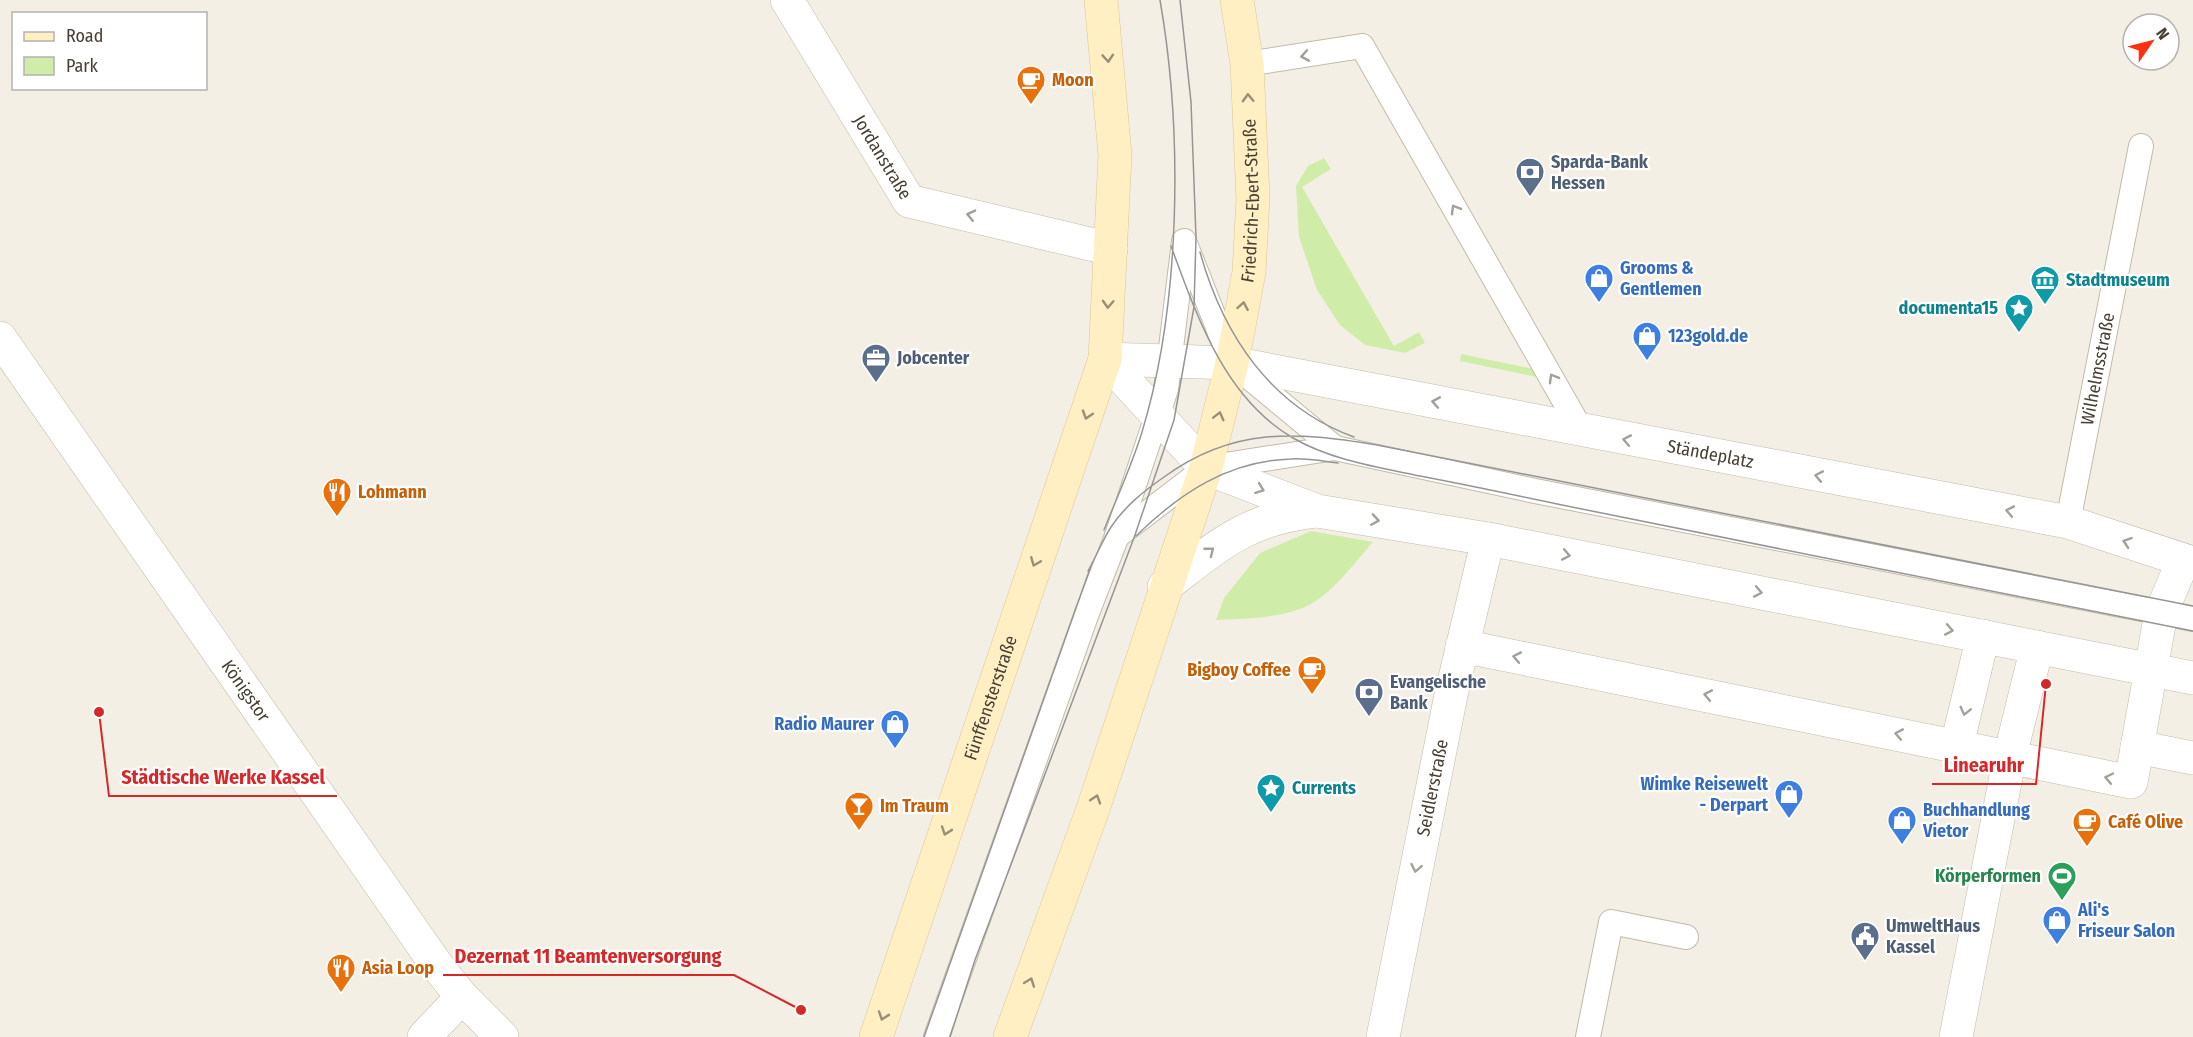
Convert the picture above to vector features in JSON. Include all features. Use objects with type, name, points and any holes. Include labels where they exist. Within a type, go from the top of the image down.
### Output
[{"type":"main road","points":[[1101,0],[1115,155],[1105,359]]},
{"type":"main road","name":"Friedrich-Ebert-Straße","points":[[1232,363],[1249,272],[1253,199],[1247,64],[1237,0]]},
{"type":"main road","name":"Fünffensterstraße","points":[[876,1037],[1105,359]]},
{"type":"main road","points":[[1010,1037],[1093,808],[1164,587],[1206,468],[1232,363]]},
{"type":"street","name":"Jordanstraße","points":[[787,0],[909,201],[1111,249]]},
{"type":"street","name":"Königstor","points":[[0,338],[462,998],[502,1037]]},
{"type":"street","points":[[1105,359],[1232,363]]},
{"type":"street","points":[[1105,359],[1206,468],[1317,511],[1488,540],[2193,678]]},
{"type":"street","name":"Ständeplatz","points":[[1232,363],[2068,522],[2188,562],[2161,613],[2149,669],[2131,782],[1462,646]]},
{"type":"street","points":[[1164,587],[1219,544],[1248,527],[1280,515],[1317,511]]},
{"type":"street","name":"Seidlerstraße","points":[[1383,1037],[1462,646],[1488,540]]},
{"type":"street","points":[[1957,745],[1983,636]]},
{"type":"street","points":[[1956,1037],[2010,756],[2037,647]]},
{"type":"street","points":[[2137,747],[2193,758]]},
{"type":"street","points":[[424,1037],[462,998]]},
{"type":"lane","points":[[1247,64],[1362,46],[1581,430]]},
{"type":"lane","name":"Wilhelmsstraße","points":[[2068,522],[2141,146]]},
{"type":"lane","points":[[936,1037],[1073,652],[1117,536],[1157,416],[1172,362],[1184,241],[1232,363],[1335,448]]},
{"type":"lane","points":[[1117,536],[1206,468],[1335,448],[1535,491],[2193,619]]},
{"type":"lane","points":[[1588,1037],[1611,922],[1686,937]]},
{"type":"green space","points":[[1324,158],[1331,169],[1302,187],[1394,346],[1419,332],[1425,343],[1405,353],[1365,345],[1340,325],[1317,290],[1299,237],[1296,186],[1308,166]]},
{"type":"green space","points":[[1461,354],[1538,370],[1537,377],[1460,361]]},
{"type":"green space","points":[[1311,531],[1373,542],[1333,587],[1305,607],[1272,616],[1216,620],[1224,598],[1260,553]]},
{"type":"tram line","points":[[1104,530],[1142,432],[1155,382],[1171,274],[1175,161],[1167,51],[1160,0]]},
{"type":"tram line","points":[[950,1037],[975,960],[1135,535],[1174,420],[1194,307],[1196,237],[1191,102],[1180,0]]},
{"type":"tram line","points":[[1171,246],[1203,327],[1231,378],[1248,401],[1269,421],[1293,438],[1323,452],[1387,469],[2193,631]]},
{"type":"tram line","points":[[1200,252],[1222,312],[1254,364],[1298,407],[1324,424],[1354,437]]},
{"type":"tram line","points":[[1088,571],[1116,519],[1135,499],[1164,477],[1190,460],[1215,449],[1241,441],[1292,436],[1319,437],[1377,445],[2193,606]]},
{"type":"tram line","points":[[1136,536],[1188,493],[1226,473],[1268,461],[1308,459],[1338,463]]},
{"type":"tram line","points":[[924,1037],[1092,563]]},
{"type":"place","name":"Moon","points":[[1031,106]]},
{"type":"place","name":"Sparda-Bank Hessen","points":[[1530,198]]},
{"type":"place","name":"Grooms & Gentlemen","points":[[1599,304]]},
{"type":"place","name":"Stadtmuseum","points":[[2045,306]]},
{"type":"place","name":"documenta15","points":[[2019,334]]},
{"type":"place","name":"123gold.de","points":[[1647,362]]},
{"type":"place","name":"Jobcenter","points":[[876,384]]},
{"type":"place","name":"Lohmann","points":[[337,518]]},
{"type":"place","name":"Linearuhr","points":[[2046,684]]},
{"type":"place","name":"Bigboy Coffee","points":[[1312,696]]},
{"type":"place","name":"Städtische Werke Kassel","points":[[99,712]]},
{"type":"place","name":"Evangelische Bank","points":[[1369,718]]},
{"type":"place","name":"Radio Maurer","points":[[895,750]]},
{"type":"place","name":"Currents","points":[[1271,814]]},
{"type":"place","name":"Wimke Reisewelt - Derpart","points":[[1789,820]]},
{"type":"place","name":"Im Traum","points":[[859,832]]},
{"type":"place","name":"Buchhandlung Vietor","points":[[1902,846]]},
{"type":"place","name":"Café Olive","points":[[2087,848]]},
{"type":"place","name":"Körperformen","points":[[2062,902]]},
{"type":"place","name":"Ali's Friseur Salon","points":[[2057,946]]},
{"type":"place","name":"UmweltHaus Kassel","points":[[1865,962]]},
{"type":"place","name":"Asia Loop","points":[[341,994]]},
{"type":"place","name":"Dezernat 11 Beamtenversorgung","points":[[801,1010]]}]
